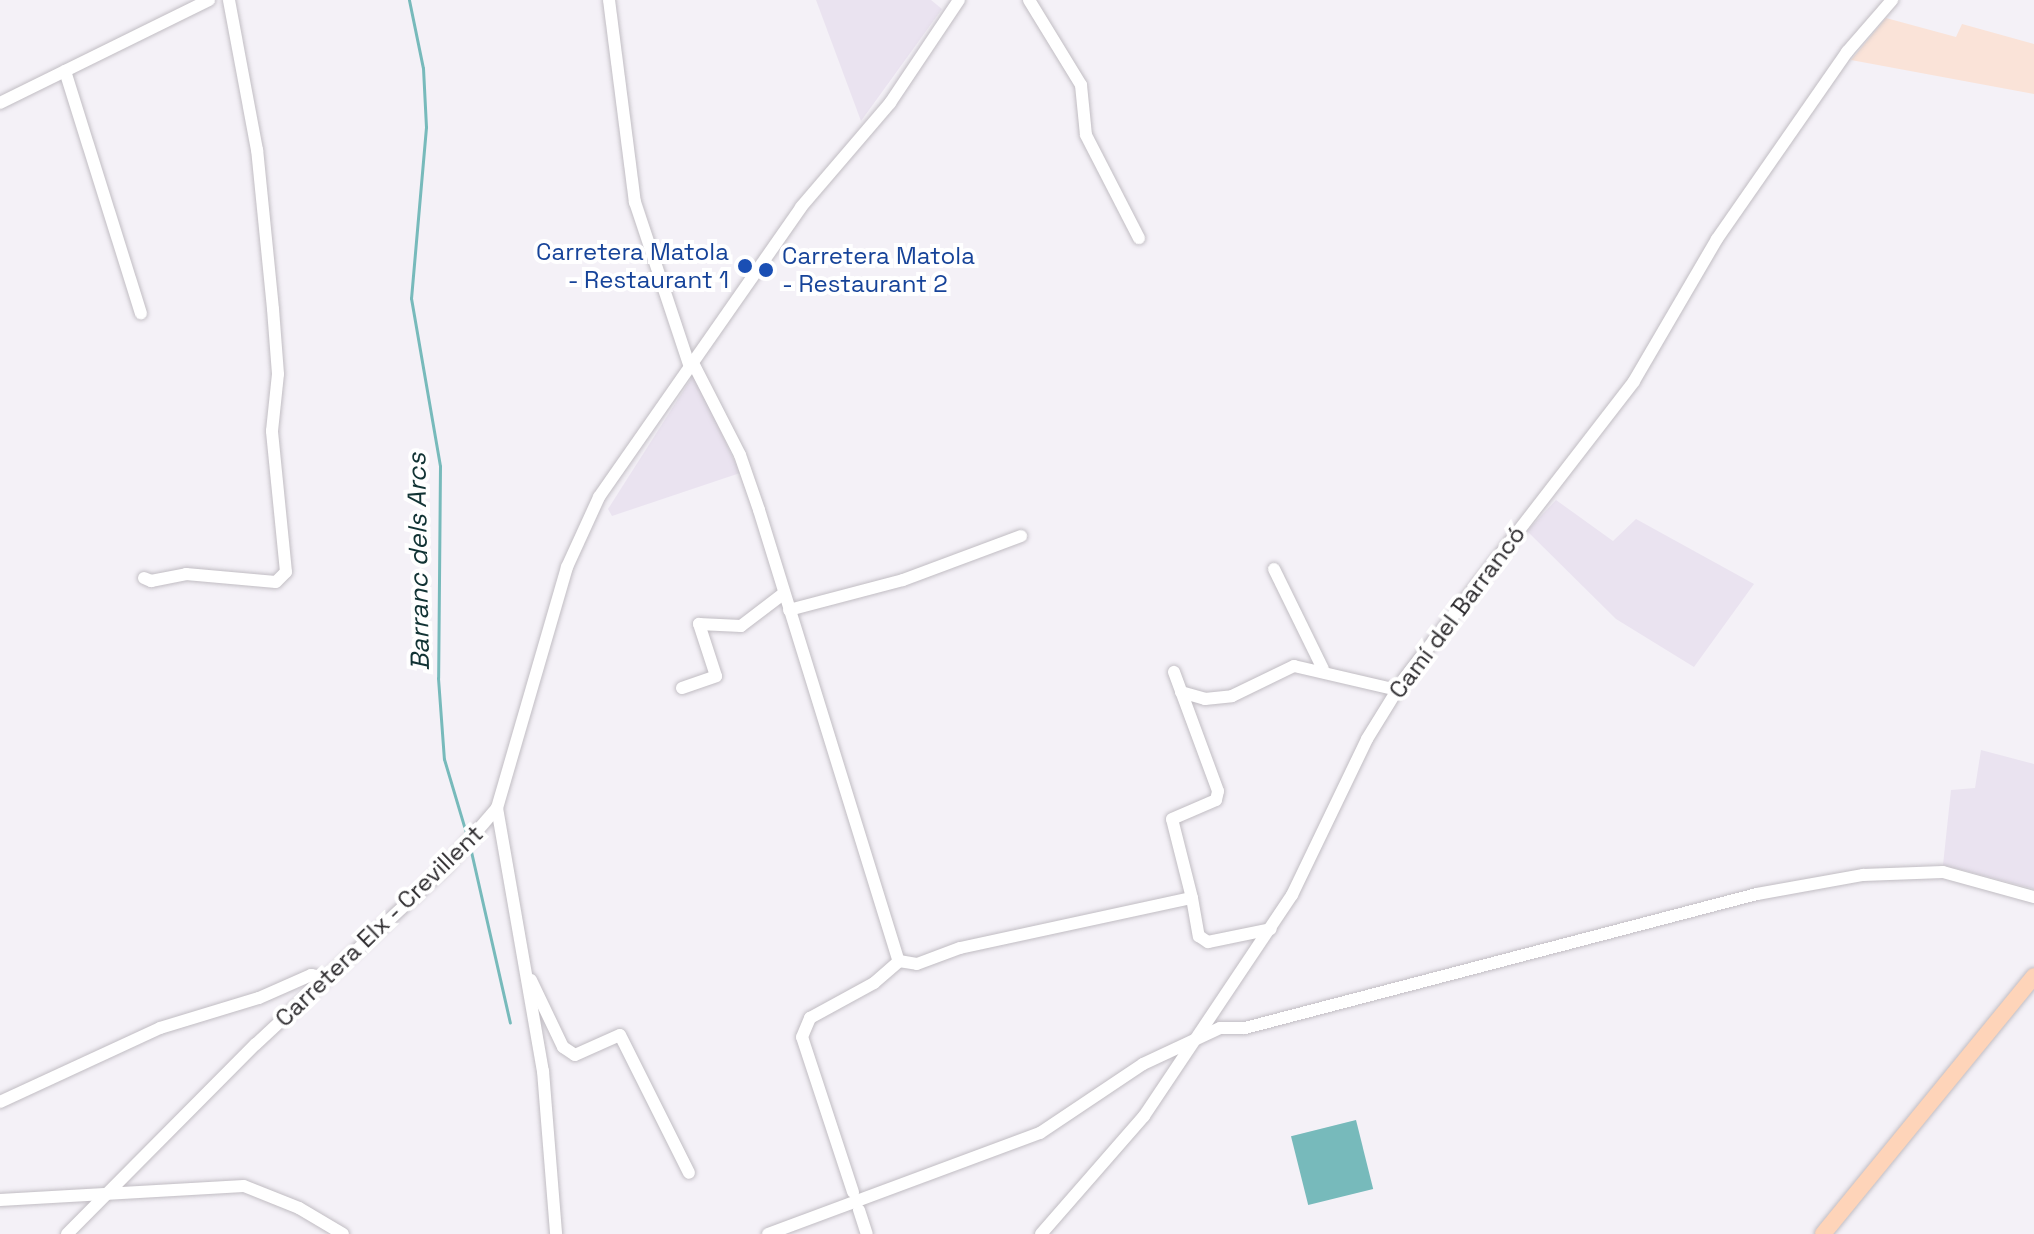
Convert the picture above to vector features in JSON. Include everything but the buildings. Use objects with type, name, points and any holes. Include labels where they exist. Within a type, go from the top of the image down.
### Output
[{"type":"main road","points":[[1823,1234],[2034,976]]},
{"type":"street","points":[[0,103],[209,0]]},
{"type":"street","points":[[144,578],[151,581],[186,574],[276,582],[286,572],[273,445],[278,374],[273,309],[257,150],[229,0]]},
{"type":"street","points":[[609,0],[635,202],[692,365],[740,455],[899,961]]},
{"type":"street","name":"Carretera Elx - Crevillent","points":[[67,1234],[326,978],[446,867],[497,808],[581,530],[801,207],[917,68],[959,0]]},
{"type":"street","points":[[1029,0],[1081,85],[1086,135],[1139,238]]},
{"type":"street","name":"Camí del Barrancó","points":[[1041,1234],[1112,1158],[1271,929],[1397,690],[1470,588],[1634,381],[1717,239],[1847,52],[1892,0]]},
{"type":"street","points":[[65,71],[141,313]]},
{"type":"street","points":[[789,610],[903,580],[1021,536]]},
{"type":"street","points":[[1274,569],[1323,669]]},
{"type":"street","points":[[682,688],[716,676],[699,624],[741,626],[783,594]]},
{"type":"street","points":[[1181,692],[1205,699],[1232,696],[1294,666],[1323,669],[1397,690]]},
{"type":"street","points":[[1174,672],[1218,791],[1216,800],[1172,819],[1199,936],[1208,942],[1271,929]]},
{"type":"street","points":[[497,808],[543,1071],[556,1234]]},
{"type":"street","points":[[768,1234],[1040,1133],[1143,1064],[1196,1037],[1757,894],[1863,875],[1943,872],[2034,897]]},
{"type":"street","points":[[899,961],[917,964],[960,948],[1192,898]]},
{"type":"street","points":[[853,1192],[802,1037],[810,1018],[874,983],[899,961]]},
{"type":"street","points":[[524,966],[563,1047],[575,1055],[620,1035],[689,1173]]},
{"type":"street","points":[[0,1102],[160,1028],[259,998],[311,975],[326,978]]},
{"type":"street","points":[[0,1200],[109,1191],[244,1186],[289,1203],[343,1234]]},
{"type":"street","points":[[859,1210],[867,1234]]},
{"type":"shaded area","points":[[816,0],[931,0],[942,9],[861,121]]},
{"type":"shaded area","points":[[1886,18],[1956,37],[1962,24],[2034,44],[2034,94],[1851,60]]},
{"type":"shaded area","points":[[694,374],[740,473],[612,516],[608,509]]},
{"type":"shaded area","points":[[1556,500],[1613,541],[1636,519],[1754,584],[1694,667],[1616,619],[1527,531]]},
{"type":"shaded area","points":[[1981,750],[2034,764],[2034,889],[1943,865],[1951,790],[1975,788]]},
{"type":"water","points":[[1356,1120],[1373,1189],[1308,1205],[1291,1136]]},
{"type":"waterway","name":"Barranc dels Arcs","points":[[409,0],[423,68],[426,127],[411,298],[440,466],[438,678],[444,759],[467,836]]},
{"type":"waterway","name":"Barranc dels Arcs","points":[[470,847],[510,1023]]},
{"type":"place","name":"Carretera Matola - Restaurant 1","points":[[745,266]]},
{"type":"place","name":"Carretera Matola - Restaurant 2","points":[[766,270]]}]
